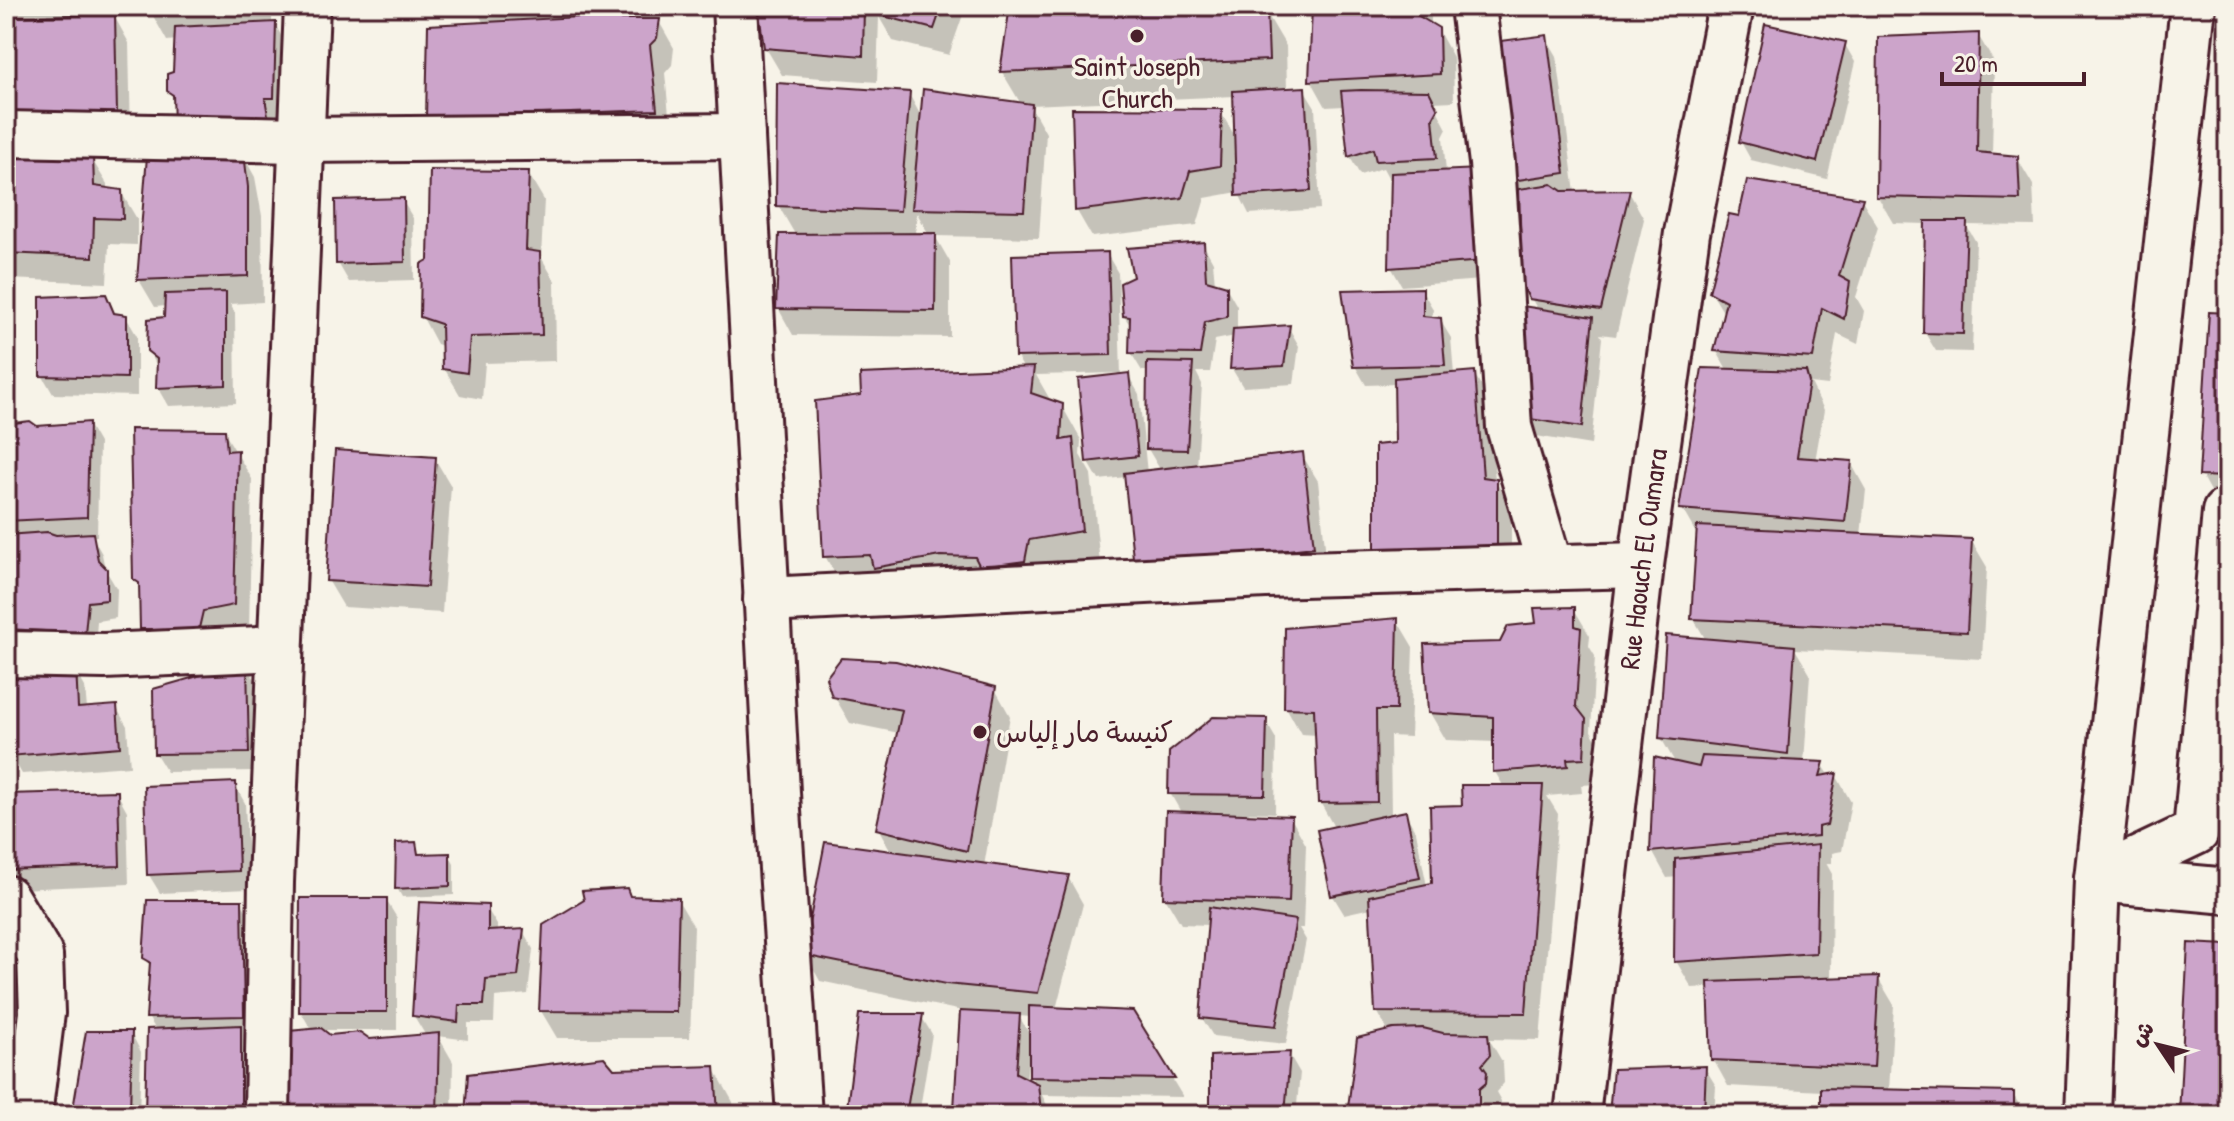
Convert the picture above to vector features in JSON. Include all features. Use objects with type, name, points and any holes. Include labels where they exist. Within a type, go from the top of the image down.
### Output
[{"type":"street","points":[[267,1115],[271,882],[307,6]]},
{"type":"street","points":[[735,6],[766,600],[799,1115]]},
{"type":"street","points":[[1473,6],[1492,163],[1509,427],[1550,566]]},
{"type":"street","name":"Rue Haouch El Oumara","points":[[1577,1115],[1641,565],[1687,233],[1731,6]]},
{"type":"street","points":[[2088,1115],[2097,879],[2193,6]]},
{"type":"street","points":[[6,134],[300,140],[742,136]]},
{"type":"street","points":[[2097,879],[2196,832],[2225,512],[2228,512]]},
{"type":"street","points":[[766,600],[1265,575],[1641,565]]},
{"type":"street","points":[[6,654],[104,656],[280,648]]},
{"type":"street","points":[[2097,879],[2228,891]]},
{"type":"street","points":[[6,898],[40,955],[42,1013],[29,1115]]},
{"type":"building","points":[[150,6],[236,6],[150,14]]},
{"type":"building","points":[[758,6],[864,6],[863,56],[764,48]]},
{"type":"building","points":[[877,6],[942,6],[934,29],[875,14]]},
{"type":"building","name":"Saint Joseph Church","points":[[1010,6],[1211,6],[1211,12],[1267,10],[1269,60],[1000,72]]},
{"type":"building","points":[[1312,6],[1417,6],[1417,15],[1439,28],[1440,74],[1309,81]]},
{"type":"building","points":[[115,14],[117,113],[7,117],[6,17]]},
{"type":"building","points":[[616,15],[622,19],[660,19],[657,38],[650,45],[657,110],[426,118],[428,25]]},
{"type":"building","points":[[276,22],[274,98],[265,98],[269,121],[174,124],[173,95],[167,91],[167,74],[173,72],[175,27]]},
{"type":"building","points":[[1765,24],[1846,42],[1817,162],[1739,142]]},
{"type":"building","points":[[1979,33],[1977,152],[2018,156],[2020,200],[1876,197],[1878,37]]},
{"type":"building","points":[[1547,35],[1565,173],[1504,182],[1486,43]]},
{"type":"building","points":[[777,83],[910,92],[900,211],[776,206]]},
{"type":"building","points":[[1305,87],[1311,191],[1236,196],[1233,91]]},
{"type":"building","points":[[923,89],[1032,104],[1024,211],[912,209]]},
{"type":"building","points":[[1341,91],[1429,91],[1438,109],[1433,118],[1437,158],[1376,161],[1373,149],[1348,157]]},
{"type":"building","points":[[1072,108],[1222,109],[1220,166],[1190,171],[1182,198],[1075,211]]},
{"type":"building","points":[[6,150],[93,156],[94,186],[122,190],[123,219],[94,218],[93,257],[6,253]]},
{"type":"building","points":[[244,153],[248,187],[248,276],[137,280],[147,156]]},
{"type":"building","points":[[1480,169],[1485,261],[1389,268],[1391,173]]},
{"type":"building","points":[[430,170],[529,171],[526,250],[540,252],[542,335],[470,337],[467,373],[442,369],[441,324],[420,317],[421,264],[428,260]]},
{"type":"building","points":[[1747,180],[1863,198],[1839,276],[1850,282],[1844,319],[1822,308],[1813,358],[1714,351],[1726,301],[1709,292],[1729,214],[1739,216]]},
{"type":"building","points":[[1552,184],[1562,191],[1630,190],[1601,310],[1529,299],[1522,283],[1519,189]]},
{"type":"building","points":[[404,198],[405,262],[336,264],[335,200]]},
{"type":"building","points":[[1925,221],[1967,221],[1963,334],[1923,333]]},
{"type":"building","points":[[936,233],[935,311],[776,309],[779,234]]},
{"type":"building","points":[[1204,242],[1206,280],[1227,286],[1227,317],[1205,322],[1200,354],[1129,353],[1130,317],[1123,316],[1120,283],[1133,277],[1127,248]]},
{"type":"building","points":[[1108,252],[1111,355],[1015,357],[1012,255]]},
{"type":"building","points":[[1423,288],[1423,316],[1441,318],[1445,365],[1353,367],[1342,290]]},
{"type":"building","points":[[226,292],[226,385],[156,388],[157,359],[147,351],[148,319],[164,317],[165,294]]},
{"type":"building","points":[[106,294],[114,313],[127,315],[127,378],[40,376],[40,297]]},
{"type":"building","points":[[1516,305],[1593,317],[1582,427],[1517,417]]},
{"type":"building","points":[[2209,312],[2228,313],[2228,477],[2199,476]]},
{"type":"building","points":[[1290,325],[1284,366],[1230,369],[1233,329]]},
{"type":"building","points":[[1147,362],[1193,363],[1187,450],[1146,449]]},
{"type":"building","points":[[1034,367],[1031,393],[1063,404],[1061,440],[1073,438],[1082,531],[1029,540],[1025,561],[980,567],[975,557],[940,556],[873,568],[870,555],[823,557],[815,401],[861,395],[860,374]]},
{"type":"building","points":[[1702,368],[1806,371],[1809,382],[1797,457],[1852,461],[1845,522],[1679,509]]},
{"type":"building","points":[[1475,371],[1483,477],[1497,479],[1497,550],[1375,560],[1375,445],[1395,443],[1394,378]]},
{"type":"building","points":[[1129,373],[1138,456],[1086,462],[1078,379]]},
{"type":"building","points":[[30,421],[37,426],[89,422],[87,517],[6,521],[6,424]]},
{"type":"building","points":[[130,429],[225,430],[227,451],[238,450],[234,605],[203,611],[197,637],[153,636],[151,629],[140,629],[139,583],[133,579]]},
{"type":"building","points":[[335,450],[436,457],[427,587],[326,581]]},
{"type":"building","points":[[1303,452],[1314,547],[1134,567],[1124,473]]},
{"type":"building","points":[[1697,526],[1972,539],[1967,632],[1691,619]]},
{"type":"building","points":[[47,532],[56,535],[93,533],[98,560],[107,569],[107,600],[88,602],[85,633],[6,629],[6,535]]},
{"type":"building","points":[[1575,607],[1575,626],[1581,628],[1576,706],[1586,719],[1584,758],[1567,759],[1568,766],[1493,772],[1493,717],[1428,713],[1424,644],[1500,642],[1508,626],[1536,623],[1534,608]]},
{"type":"building","points":[[1398,618],[1396,710],[1376,710],[1377,802],[1318,803],[1314,709],[1284,708],[1285,628]]},
{"type":"building","points":[[1666,635],[1795,646],[1788,754],[1659,738]]},
{"type":"building","points":[[841,658],[896,661],[996,687],[967,851],[876,829],[902,710],[832,697],[826,678]]},
{"type":"building","points":[[247,662],[249,753],[154,754],[153,689]]},
{"type":"building","points":[[76,666],[78,708],[117,705],[120,747],[9,756],[6,671]]},
{"type":"building","points":[[1213,717],[1267,718],[1265,795],[1168,794],[1169,752]]},
{"type":"building","points":[[1702,756],[1824,762],[1820,776],[1837,773],[1827,825],[1818,827],[1818,836],[1650,852],[1654,757],[1699,767]]},
{"type":"building","points":[[236,782],[239,871],[147,875],[144,786]]},
{"type":"building","points":[[1461,785],[1543,785],[1526,1013],[1375,1012],[1369,896],[1432,883],[1430,806],[1462,805]]},
{"type":"building","points":[[118,791],[120,866],[6,870],[6,794]]},
{"type":"building","points":[[1166,811],[1292,816],[1289,902],[1163,898]]},
{"type":"building","points":[[1406,811],[1420,878],[1331,896],[1317,830]]},
{"type":"building","points":[[416,842],[418,854],[450,853],[450,886],[395,889],[396,843]]},
{"type":"building","points":[[825,842],[1069,875],[1038,993],[946,984],[803,955]]},
{"type":"building","points":[[1818,845],[1816,953],[1674,962],[1675,859]]},
{"type":"building","points":[[627,888],[630,896],[679,898],[676,1012],[539,1011],[543,925],[584,900],[582,891]]},
{"type":"building","points":[[300,898],[387,898],[387,1012],[299,1012]]},
{"type":"building","points":[[147,900],[242,900],[244,1016],[146,1018],[150,962],[143,958]]},
{"type":"building","points":[[419,902],[488,905],[488,931],[524,929],[518,976],[486,979],[484,1005],[459,1005],[458,1022],[412,1016]]},
{"type":"building","points":[[1209,907],[1296,920],[1276,1026],[1200,1018]]},
{"type":"building","points":[[2188,943],[2228,945],[2228,1115],[2179,1115]]},
{"type":"building","points":[[1879,976],[1874,1067],[1711,1060],[1708,982]]},
{"type":"building","points":[[1029,1006],[1133,1011],[1175,1079],[1029,1077]]},
{"type":"building","points":[[960,1011],[1020,1014],[1016,1073],[1038,1084],[1041,1111],[954,1109]]},
{"type":"building","points":[[859,1014],[923,1014],[906,1115],[846,1115]]},
{"type":"building","points":[[241,1025],[241,1115],[145,1115],[147,1029]]},
{"type":"building","points":[[321,1028],[330,1035],[360,1032],[370,1039],[439,1033],[437,1115],[277,1115],[278,1032]]},
{"type":"building","points":[[1423,1028],[1443,1033],[1488,1034],[1490,1055],[1482,1065],[1487,1072],[1486,1083],[1479,1089],[1479,1114],[1347,1115],[1357,1038],[1393,1029]]},
{"type":"building","points":[[86,1031],[132,1031],[130,1115],[72,1115]]},
{"type":"building","points":[[1290,1052],[1285,1115],[1210,1115],[1210,1056]]},
{"type":"building","points":[[604,1057],[614,1069],[715,1066],[718,1115],[465,1115],[468,1074]]},
{"type":"building","points":[[1706,1066],[1704,1115],[1609,1115],[1613,1069]]},
{"type":"building","points":[[1821,1088],[2014,1092],[2014,1115],[1821,1115]]},
{"type":"building","points":[[1150,1110],[1150,1115],[1073,1115]]},
{"type":"place","name":"Saint Joseph Church","points":[[1137,36]]},
{"type":"place","name":"كنيسة مار إلياس","points":[[980,732]]}]
